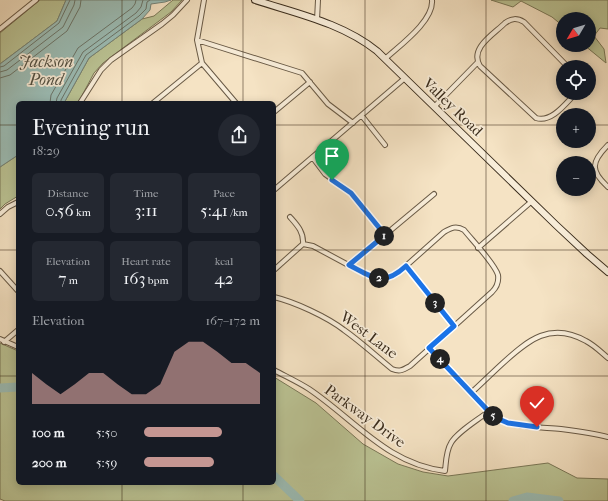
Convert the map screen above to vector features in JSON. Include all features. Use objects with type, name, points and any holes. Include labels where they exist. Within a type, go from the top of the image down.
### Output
[{"type":"street","points":[[0,29],[36,0]]},
{"type":"street","points":[[81,101],[101,70],[111,60],[162,24],[187,0]]},
{"type":"street","points":[[204,0],[197,40],[202,63],[234,101]]},
{"type":"street","name":"Valley Road","points":[[255,0],[332,25],[353,34],[366,42],[385,58],[587,254],[608,272]]},
{"type":"street","points":[[317,20],[318,0]]},
{"type":"street","points":[[385,58],[422,25],[431,10],[433,4],[432,0]]},
{"type":"street","points":[[561,60],[524,22],[516,19],[509,20],[482,45],[477,54],[478,62],[483,68],[539,119],[552,116],[569,100]]},
{"type":"street","points":[[197,40],[302,73],[336,111],[353,123]]},
{"type":"street","points":[[434,107],[478,62]]},
{"type":"street","points":[[157,101],[202,63]]},
{"type":"street","points":[[276,188],[405,78]]},
{"type":"street","points":[[276,110],[310,82]]},
{"type":"street","points":[[362,116],[385,146]]},
{"type":"street","points":[[608,145],[598,156],[595,168],[599,179],[608,187]]},
{"type":"street","points":[[312,158],[325,174],[351,193],[385,235]]},
{"type":"street","points":[[349,265],[434,194]]},
{"type":"street","points":[[478,248],[532,201]]},
{"type":"street","points":[[0,214],[8,207],[16,203]]},
{"type":"street","points":[[276,268],[303,244],[304,236],[290,217]]},
{"type":"street","name":"West Lane","points":[[276,298],[285,300],[325,318],[343,329],[392,369],[398,371],[403,370],[410,366],[492,292],[498,283],[498,275],[493,267],[464,230],[455,227],[444,232],[406,266]]},
{"type":"street","points":[[303,244],[313,246],[375,278],[392,278],[406,266],[454,326]]},
{"type":"street","points":[[0,271],[16,288]]},
{"type":"street","points":[[2,340],[16,331]]},
{"type":"street","points":[[471,393],[521,347],[536,337],[544,334],[561,333],[579,337],[608,358]]},
{"type":"street","points":[[2,340],[16,346]]},
{"type":"street","points":[[429,348],[494,417],[508,423],[577,431],[608,437]]},
{"type":"street","name":"Parkway Drive","points":[[276,371],[308,389],[379,445],[405,460],[430,469],[446,471],[450,444],[457,436],[488,411]]},
{"type":"green space","points":[[40,0],[66,0],[57,21],[0,64],[0,33]]},
{"type":"green space","points":[[173,0],[182,0],[171,12],[103,63],[94,73],[79,101],[65,101],[89,58],[142,19],[154,16]]},
{"type":"green space","points":[[491,0],[608,0],[608,29],[600,28],[596,33],[596,12],[556,12],[556,20],[521,1],[513,7]]},
{"type":"green space","points":[[596,39],[604,49],[606,63],[593,52],[596,52]]},
{"type":"green space","points":[[16,156],[16,197],[0,209],[0,167]]},
{"type":"green space","points":[[0,343],[16,350],[16,485],[276,485],[276,378],[316,403],[363,444],[398,464],[423,472],[448,476],[548,463],[577,478],[608,479],[608,501],[5,501],[0,499]]},
{"type":"water","name":"Jackson Pond","points":[[66,0],[171,0],[151,4],[150,10],[142,19],[89,58],[65,101],[16,101],[16,156],[0,167],[0,64],[57,21]]},
{"type":"waterway","points":[[0,388],[16,387]]},
{"type":"waterway","points":[[276,478],[300,501]]},
{"type":"waterway","points":[[513,501],[527,497],[559,501]]},
{"type":"route","points":[[332,180],[351,193],[385,235],[349,265],[367,275],[383,279],[392,278],[406,266],[454,326],[429,348],[494,417],[508,423],[537,427]]}]
